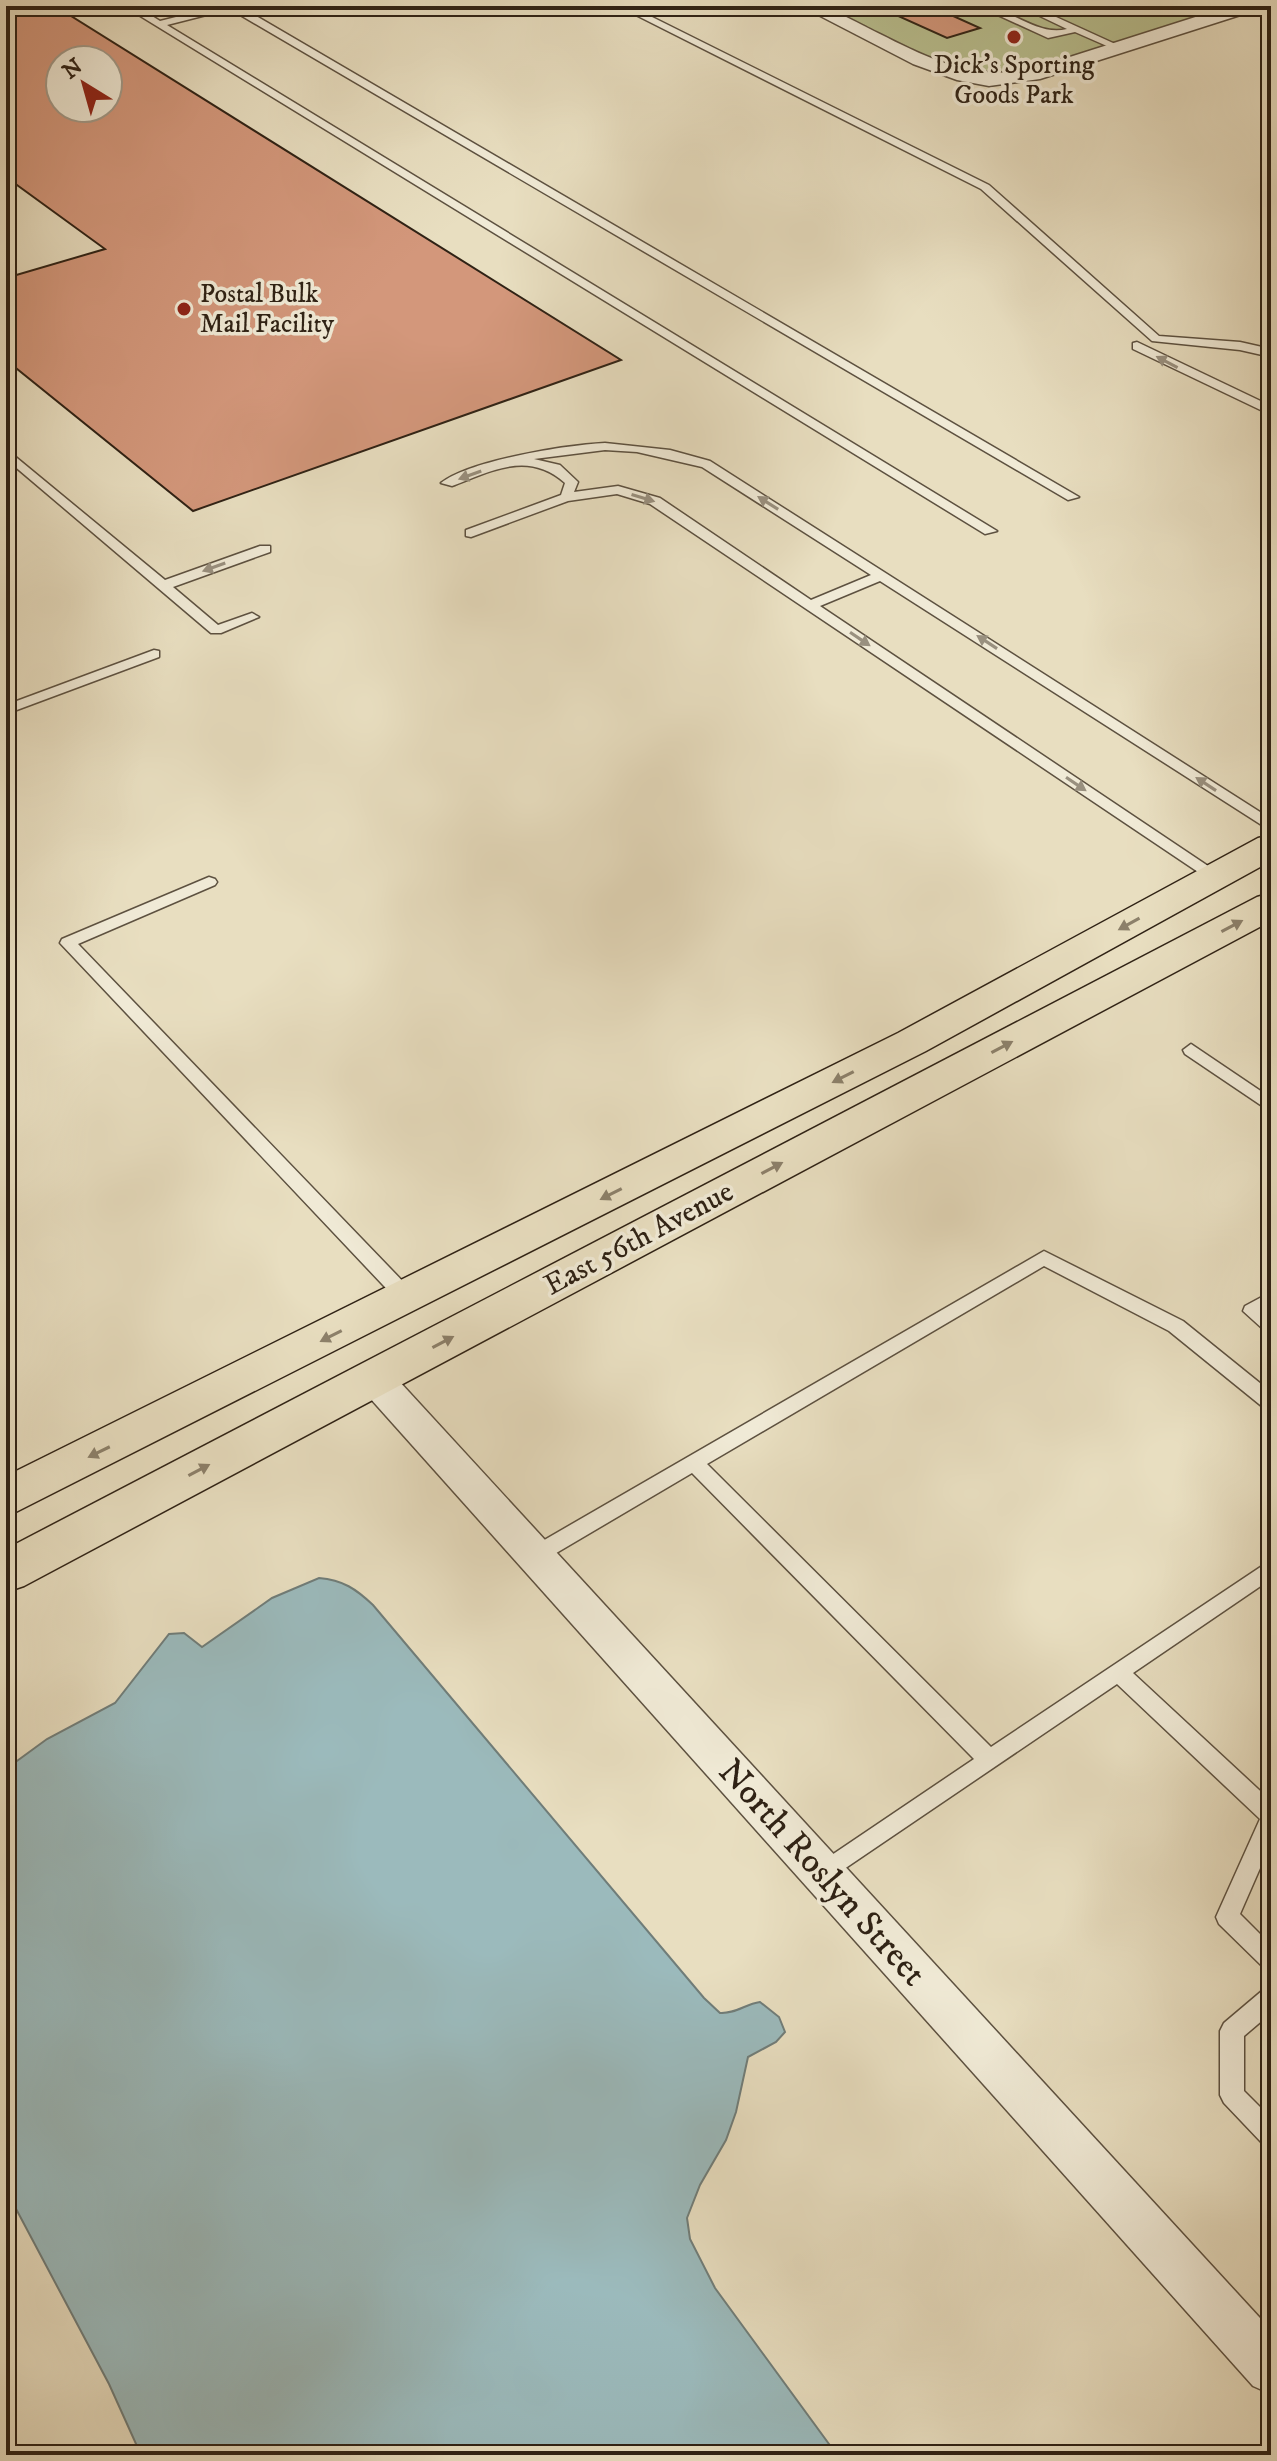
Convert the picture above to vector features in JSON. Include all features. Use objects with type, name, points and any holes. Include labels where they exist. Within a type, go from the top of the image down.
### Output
[{"type":"main road","name":"East 56th Avenue","points":[[6,1498],[912,1042],[1271,846]]},
{"type":"main road","name":"East 56th Avenue","points":[[16,1570],[1271,905]]},
{"type":"street","points":[[816,9],[948,70],[984,80],[1033,75],[1249,6]]},
{"type":"street","name":"North Roslyn Street","points":[[374,1378],[1271,2368]]},
{"type":"lane","points":[[129,6],[990,531]]},
{"type":"lane","points":[[159,24],[231,6],[1073,497]]},
{"type":"lane","points":[[623,6],[985,187],[1156,339],[1240,346],[1271,353]]},
{"type":"lane","points":[[816,9],[843,6]]},
{"type":"lane","points":[[983,6],[1051,36],[1076,29]]},
{"type":"lane","points":[[1024,6],[1119,48]]},
{"type":"lane","points":[[1137,346],[1197,378],[1214,381],[1271,411]]},
{"type":"lane","points":[[1197,378],[1205,387],[1271,422]]},
{"type":"lane","points":[[447,483],[514,459],[561,447],[605,445],[662,449],[706,464],[1271,826]]},
{"type":"lane","points":[[6,453],[216,630],[252,617]]},
{"type":"lane","points":[[514,459],[556,468],[572,482],[566,497]]},
{"type":"lane","points":[[471,533],[566,497],[618,490],[655,501],[1215,877]]},
{"type":"lane","points":[[164,585],[265,549]]},
{"type":"lane","points":[[810,605],[883,575]]},
{"type":"lane","points":[[6,710],[154,654]]},
{"type":"lane","points":[[209,882],[68,943],[407,1298]]},
{"type":"lane","points":[[1191,1050],[1271,1106]]},
{"type":"lane","points":[[534,1556],[1044,1258],[1176,1326],[1271,1403]]},
{"type":"lane","points":[[1271,1299],[1252,1311],[1271,1325]]},
{"type":"lane","points":[[694,1463],[989,1760]]},
{"type":"lane","points":[[822,1874],[1271,1569]]},
{"type":"lane","points":[[1118,1672],[1271,1817],[1227,1917],[1271,1960]]},
{"type":"lane","points":[[1271,1998],[1232,2031],[1232,2095],[1271,2135]]},
{"type":"green space","name":"Dick’s Sporting Goods Park","points":[[810,6],[1249,6],[1033,75],[948,70]]},
{"type":"water","points":[[319,1578],[349,1586],[373,1605],[704,1998],[720,2013],[760,2002],[779,2017],[785,2032],[776,2042],[748,2057],[736,2112],[726,2140],[700,2185],[687,2218],[690,2239],[715,2288],[837,2455],[141,2455],[109,2384],[6,2190],[6,1769],[47,1739],[115,1703],[169,1634],[184,1633],[202,1647],[272,1598]]},
{"type":"building","points":[[6,6],[55,6],[116,44],[44,44],[44,124],[124,124],[124,49],[621,360],[193,511],[6,360],[6,278],[105,249],[6,177]]},
{"type":"building","points":[[903,6],[931,6],[980,28],[947,38],[887,11]]},
{"type":"place","name":"Dick’s Sporting Goods Park","points":[[1014,37]]},
{"type":"place","name":"Postal Bulk Mail Facility","points":[[184,309]]}]
